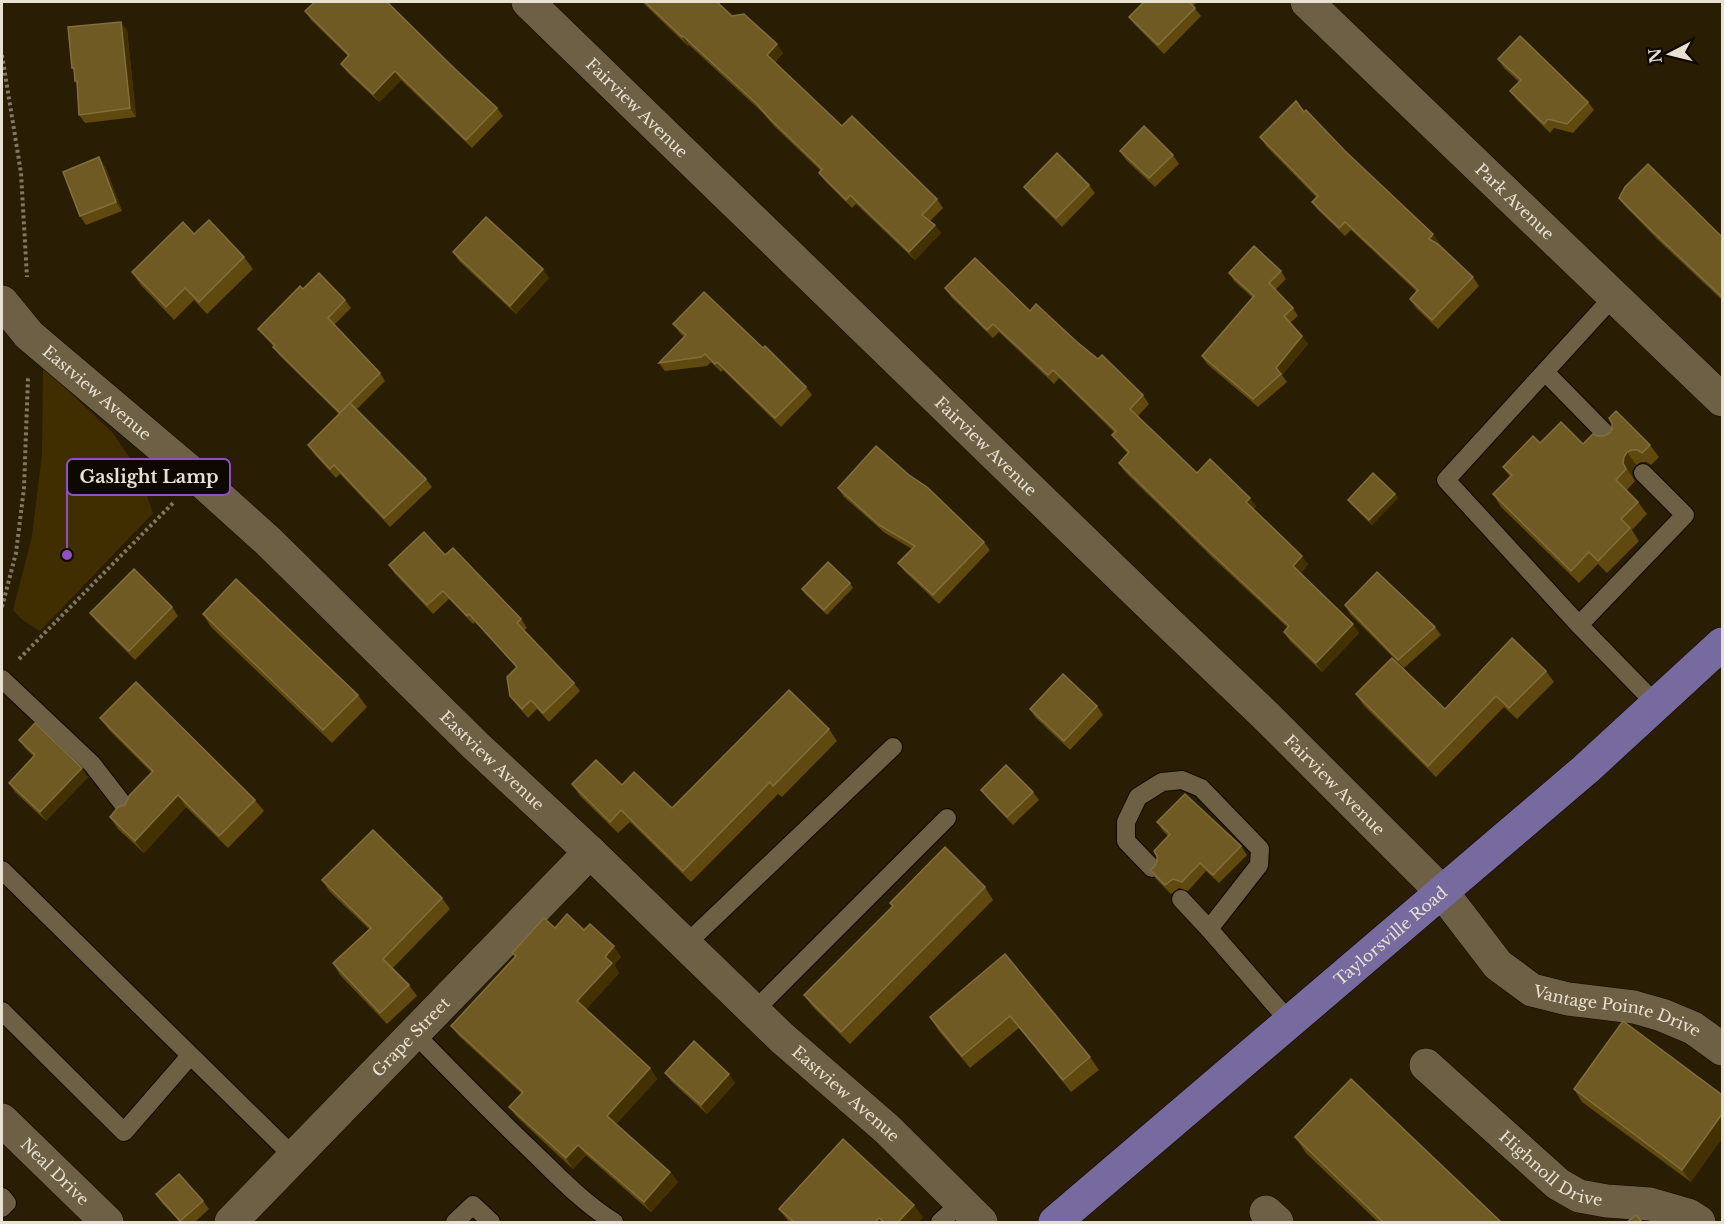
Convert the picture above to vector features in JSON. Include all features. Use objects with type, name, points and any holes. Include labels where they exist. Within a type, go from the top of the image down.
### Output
[{"type":"main road","name":"Taylorsville Road","points":[[1055,1222],[1586,769],[1722,644]]},
{"type":"street","name":"Fairview Avenue","points":[[528,2],[1265,715],[1442,892]]},
{"type":"street","name":"Park Avenue","points":[[1307,2],[1722,400]]},
{"type":"street","name":"Eastview Avenue","points":[[2,302],[29,335],[198,478],[268,541],[476,746],[590,852],[782,1038],[888,1129],[961,1216]]},
{"type":"street","name":"Grape Street","points":[[231,1222],[590,852]]},
{"type":"street","name":"Vantage Pointe Drive","points":[[1442,892],[1498,965],[1532,990],[1568,999],[1634,1007],[1662,1015],[1693,1028],[1722,1049]]},
{"type":"street","name":"Highnoll Drive","points":[[1426,1065],[1558,1184],[1579,1196],[1607,1201],[1650,1204],[1688,1215],[1699,1222]]},
{"type":"street","name":"Neal Drive","points":[[2,1119],[108,1222]]},
{"type":"lane","points":[[1614,296],[1446,480],[1579,625],[1656,704]]},
{"type":"lane","points":[[1545,372],[1610,438]]},
{"type":"lane","points":[[1579,625],[1685,515],[1643,473]]},
{"type":"lane","points":[[2,679],[92,764],[126,808]]},
{"type":"lane","points":[[685,945],[892,747]]},
{"type":"lane","points":[[1152,868],[1126,841],[1126,822],[1138,797],[1162,782],[1182,780],[1201,788],[1260,849],[1259,865],[1209,929]]},
{"type":"lane","points":[[754,1011],[947,818]]},
{"type":"lane","points":[[2,870],[294,1157]]},
{"type":"lane","points":[[1181,898],[1289,1021]]},
{"type":"lane","points":[[2,1011],[124,1132],[190,1056]]},
{"type":"lane","points":[[414,1033],[550,1169],[602,1215],[614,1222]]},
{"type":"lane","points":[[2,1197],[7,1203],[2,1208]]},
{"type":"lane","points":[[455,1222],[473,1205],[490,1222]]},
{"type":"path","points":[[18,660],[198,478]]},
{"type":"shaded area","points":[[43,367],[113,433],[139,472],[153,513],[40,631],[24,621],[13,610],[32,536],[42,454]]},
{"type":"building","points":[[315,2],[387,2],[497,108],[466,140],[395,71],[373,94],[341,64],[349,55],[305,11]]},
{"type":"building","points":[[645,2],[717,2],[732,16],[744,14],[777,44],[767,55],[842,126],[852,116],[937,199],[922,215],[935,225],[909,252],[850,195],[846,200],[819,173],[822,169],[756,103]]},
{"type":"building","points":[[1144,2],[1189,2],[1195,8],[1158,45],[1129,17]]},
{"type":"building","points":[[121,22],[130,108],[79,115],[77,81],[75,81],[74,68],[72,68],[68,27]]},
{"type":"building","points":[[1520,36],[1588,102],[1567,124],[1548,119],[1544,124],[1510,91],[1521,80],[1498,59]]},
{"type":"building","points":[[1296,101],[1304,112],[1306,110],[1345,151],[1433,234],[1429,239],[1438,244],[1473,277],[1432,320],[1410,299],[1418,290],[1345,222],[1339,228],[1312,202],[1318,196],[1260,137]]},
{"type":"building","points":[[1144,126],[1173,155],[1149,178],[1120,151]]},
{"type":"building","points":[[1057,153],[1089,185],[1056,218],[1024,187]]},
{"type":"building","points":[[99,157],[116,202],[80,216],[63,172]]},
{"type":"building","points":[[1648,164],[1722,237],[1722,297],[1619,198],[1625,187]]},
{"type":"building","points":[[486,217],[543,269],[510,306],[453,252]]},
{"type":"building","points":[[209,220],[244,257],[199,302],[185,288],[166,307],[132,272],[183,222],[194,234]]},
{"type":"building","points":[[1254,246],[1281,271],[1269,283],[1293,308],[1284,316],[1302,336],[1276,368],[1281,374],[1253,399],[1202,356],[1254,296],[1229,273]]},
{"type":"building","points":[[975,258],[1030,311],[1036,304],[1098,359],[1102,355],[1143,395],[1130,409],[1197,473],[1210,459],[1250,498],[1246,502],[1302,556],[1293,566],[1353,624],[1316,663],[1284,632],[1289,626],[1119,463],[1129,452],[1112,435],[1116,431],[1053,370],[1048,375],[993,324],[987,330],[945,288]]},
{"type":"building","points":[[319,273],[345,300],[328,318],[380,373],[340,413],[273,347],[275,345],[258,329],[300,286],[303,289]]},
{"type":"building","points":[[704,292],[763,348],[765,346],[806,387],[775,418],[717,362],[715,364],[705,354],[701,357],[659,363],[686,335],[673,324]]},
{"type":"building","points":[[350,403],[426,479],[384,518],[334,465],[330,469],[308,445]]},
{"type":"building","points":[[1616,411],[1650,445],[1642,453],[1638,450],[1627,452],[1623,463],[1626,469],[1616,480],[1638,502],[1621,519],[1630,528],[1598,561],[1589,552],[1571,571],[1493,494],[1512,475],[1503,467],[1533,436],[1540,443],[1561,422],[1583,444],[1593,434],[1604,436],[1610,433],[1612,423],[1609,418]]},
{"type":"building","points":[[876,446],[909,475],[927,487],[984,542],[933,595],[898,563],[915,546],[879,525],[838,488]]},
{"type":"building","points":[[1373,473],[1395,494],[1369,520],[1348,500]]},
{"type":"building","points":[[424,532],[445,555],[453,548],[521,619],[517,623],[574,683],[543,713],[531,700],[522,709],[510,696],[507,677],[517,667],[469,614],[467,616],[443,591],[427,605],[389,565]]},
{"type":"building","points":[[828,562],[850,583],[824,610],[802,589]]},
{"type":"building","points":[[134,569],[172,607],[129,651],[90,613]]},
{"type":"building","points":[[1377,572],[1435,627],[1398,660],[1345,605]]},
{"type":"building","points":[[236,579],[358,695],[323,730],[203,614]]},
{"type":"building","points":[[1512,638],[1546,671],[1509,708],[1496,696],[1428,766],[1356,694],[1392,658],[1445,709]]},
{"type":"building","points":[[1063,674],[1097,706],[1064,741],[1030,709]]},
{"type":"building","points":[[136,682],[255,800],[219,836],[178,795],[135,841],[110,817],[118,807],[125,805],[129,796],[153,771],[100,718]]},
{"type":"building","points":[[789,690],[829,729],[773,786],[770,782],[683,871],[621,810],[610,822],[572,784],[596,760],[622,785],[634,772],[672,808]]},
{"type":"building","points":[[35,723],[82,768],[40,812],[9,783],[35,755],[19,740]]},
{"type":"building","points":[[1006,765],[1033,792],[1007,817],[981,790]]},
{"type":"building","points":[[1185,794],[1241,846],[1213,875],[1200,863],[1182,882],[1173,879],[1165,885],[1150,870],[1157,862],[1154,851],[1170,834],[1157,822]]},
{"type":"building","points":[[373,830],[442,898],[383,959],[409,985],[380,1013],[333,963],[371,928],[322,880]]},
{"type":"building","points":[[945,847],[985,887],[841,1032],[804,995],[893,906],[890,903]]},
{"type":"building","points":[[567,914],[584,930],[590,924],[614,946],[605,957],[612,963],[577,1001],[650,1068],[607,1116],[670,1172],[644,1202],[578,1145],[566,1158],[509,1107],[523,1092],[451,1026],[516,956],[512,953],[544,918],[555,928]]},
{"type":"building","points":[[1005,954],[1090,1057],[1063,1080],[1010,1016],[962,1056],[930,1017]]},
{"type":"building","points":[[1623,1021],[1722,1095],[1722,1114],[1682,1170],[1574,1089]]},
{"type":"building","points":[[694,1041],[729,1074],[701,1105],[665,1073]]},
{"type":"building","points":[[1351,1079],[1501,1222],[1383,1222],[1295,1137]]},
{"type":"building","points":[[843,1139],[914,1205],[898,1222],[884,1222],[879,1218],[875,1222],[794,1222],[779,1209]]},
{"type":"building","points":[[179,1174],[203,1201],[180,1221],[156,1194]]},
{"type":"building","points":[[1636,1215],[1642,1222],[1627,1222]]},
{"type":"place","name":"Gaslight Lamp","points":[[67,555]]}]
